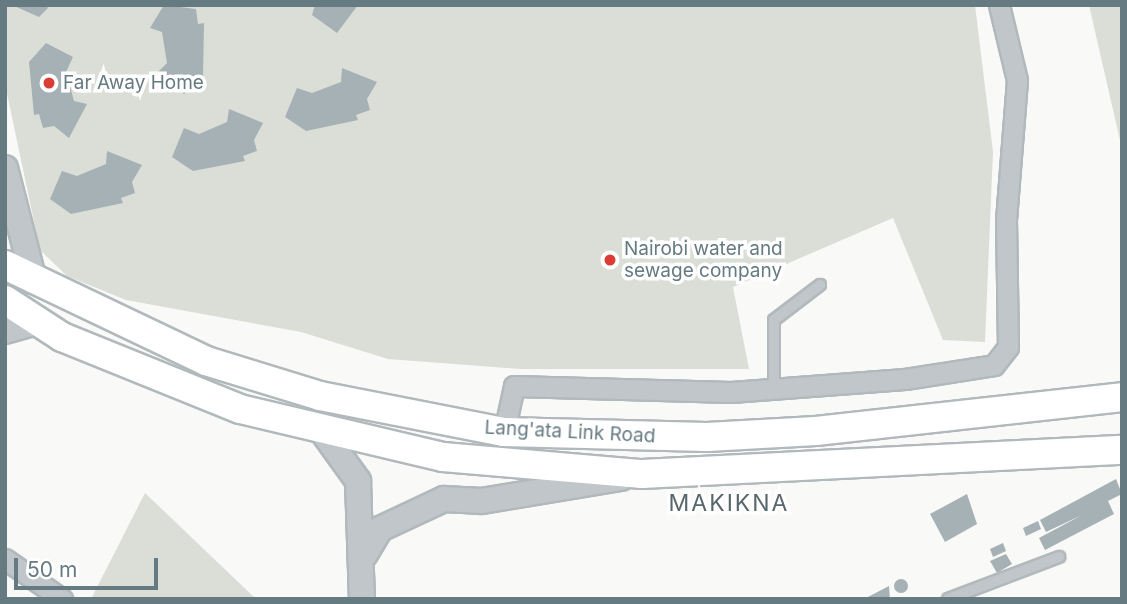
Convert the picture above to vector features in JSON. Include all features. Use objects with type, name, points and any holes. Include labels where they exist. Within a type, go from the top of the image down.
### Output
[{"type":"main road","name":"Lang'ata Link Road","points":[[5,265],[206,361],[320,396],[504,432],[707,437],[816,431],[1122,397]]},
{"type":"main road","points":[[17,315],[34,281]]},
{"type":"main road","name":"Lang'ata Link Road","points":[[17,315],[139,371],[240,409],[323,431],[443,457],[642,474],[1122,450]]},
{"type":"street","points":[[504,432],[514,386],[661,393],[774,389],[994,365],[1008,347],[1006,220],[1017,80],[999,5]]},
{"type":"street","points":[[5,168],[34,281]]},
{"type":"street","points":[[323,431],[358,481],[365,554],[362,599]]},
{"type":"street","points":[[365,554],[380,529],[444,499],[482,501],[642,474]]},
{"type":"street","points":[[5,559],[62,599]]},
{"type":"lane","points":[[774,389],[774,320],[820,285]]},
{"type":"lane","points":[[948,599],[1059,557]]},
{"type":"shaded area","points":[[5,5],[975,5],[993,152],[985,342],[943,340],[893,218],[733,287],[749,369],[521,369],[388,359],[301,332],[126,300],[67,276],[40,250],[5,84]]},
{"type":"shaded area","points":[[1089,5],[1122,5],[1122,149]]},
{"type":"shaded area","points":[[145,493],[256,599],[91,599]]},
{"type":"building","points":[[12,5],[46,5],[48,8],[39,17]]},
{"type":"building","points":[[164,5],[196,9],[198,24],[204,23],[203,76],[184,94],[158,72],[167,63],[162,32],[150,28]]},
{"type":"building","points":[[315,5],[358,5],[337,33],[312,15]]},
{"type":"building","points":[[46,43],[73,57],[66,72],[74,101],[87,104],[69,138],[54,126],[43,128],[39,114],[34,115],[29,62]]},
{"type":"building","points":[[342,68],[377,82],[367,99],[370,110],[356,115],[358,120],[306,131],[285,117],[297,88],[312,93],[341,82]]},
{"type":"building","points":[[229,109],[263,123],[254,140],[257,151],[243,156],[245,161],[193,171],[172,157],[184,128],[199,134],[227,122]]},
{"type":"building","points":[[107,151],[142,165],[132,182],[135,193],[121,198],[123,203],[71,214],[50,199],[62,171],[77,176],[106,164]]},
{"type":"building","points":[[1116,479],[1122,494],[1108,501],[1114,514],[1045,550],[1039,538],[1082,515],[1046,532],[1040,520]]},
{"type":"building","points":[[967,494],[977,524],[945,542],[930,514]]},
{"type":"building","points":[[1038,521],[1041,529],[1026,536],[1023,528]]},
{"type":"building","points":[[1003,543],[1006,551],[993,557],[990,549]]},
{"type":"building","points":[[1006,554],[1012,564],[997,573],[990,561]]},
{"type":"building","points":[[901,579],[906,581],[906,591],[901,593],[896,591],[894,586],[896,581]]},
{"type":"building","points":[[889,586],[890,599],[864,599]]},
{"type":"place","name":"Far Away Home","points":[[49,83]]},
{"type":"place","name":"Nairobi water and sewage company","points":[[610,260]]},
{"type":"district","name":"MAKIKNA","points":[[729,503]]}]
